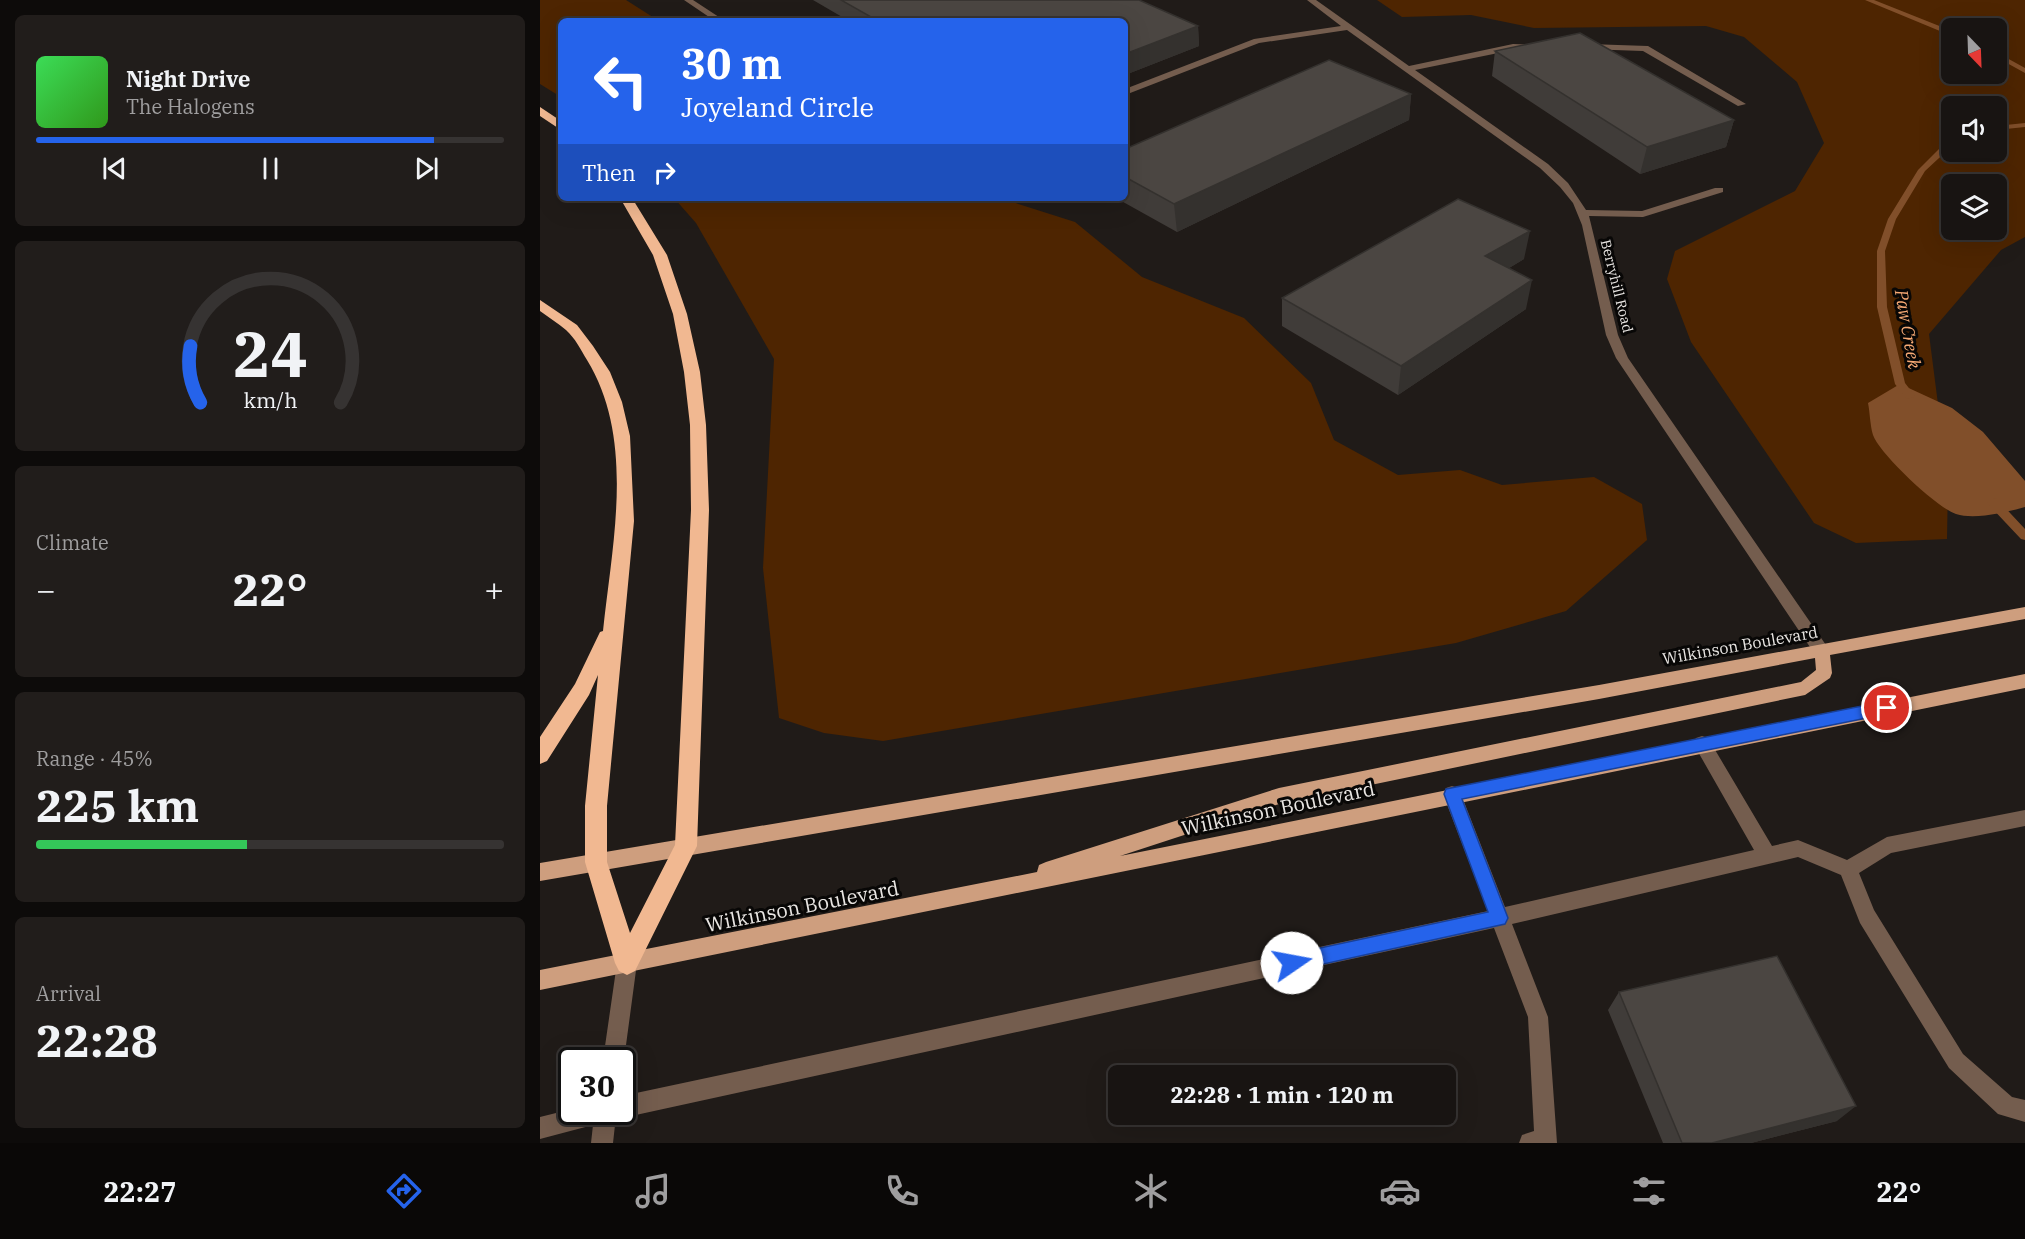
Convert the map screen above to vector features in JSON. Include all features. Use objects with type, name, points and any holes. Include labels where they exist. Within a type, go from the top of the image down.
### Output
[{"type":"highway","points":[[540,110],[558,125]]},
{"type":"highway","points":[[627,963],[686,846],[700,510],[698,425],[692,372],[680,314],[660,255],[628,201]]},
{"type":"highway","points":[[540,304],[572,328],[586,346],[602,372],[614,402],[622,436],[625,521],[596,806],[596,862],[627,963]]},
{"type":"highway","points":[[540,755],[582,689],[613,624]]},
{"type":"main road","name":"Wilkinson Boulevard","points":[[540,872],[1599,692],[2025,613]]},
{"type":"main road","points":[[964,897],[1279,796],[1805,688],[1824,673],[1822,652]]},
{"type":"main road","name":"Wilkinson Boulevard","points":[[540,980],[964,897],[1702,743],[2025,681]]},
{"type":"street","points":[[688,0],[716,18]]},
{"type":"street","name":"Berryhill Road","points":[[1311,0],[1544,166],[1564,185],[1578,203],[1587,225],[1612,335],[1622,358],[1822,652]]},
{"type":"street","points":[[1128,91],[1257,41],[1348,27]]},
{"type":"street","points":[[1408,69],[1513,47],[1543,47]]},
{"type":"street","points":[[1574,47],[1645,48],[1741,104]]},
{"type":"street","points":[[1582,213],[1643,214],[1719,190]]},
{"type":"street","points":[[1702,743],[1767,855]]},
{"type":"street","points":[[1452,794],[1538,1017],[1540,1142]]},
{"type":"street","points":[[1848,869],[1887,845],[2025,818]]},
{"type":"street","points":[[636,1104],[1499,918],[1798,848],[1848,869],[1867,916],[1956,1061],[2006,1106],[2025,1111]]},
{"type":"street","points":[[615,1047],[627,963]]},
{"type":"street","points":[[540,1128],[558,1124]]},
{"type":"street","points":[[602,1143],[603,1125]]},
{"type":"shaded area","points":[[540,0],[626,0],[654,18],[558,18],[558,95],[540,84]]},
{"type":"shaded area","points":[[1377,0],[2025,0],[2025,237],[2001,250],[1929,334],[1948,482],[1947,539],[1856,543],[1814,523],[1691,342],[1667,279],[1675,251],[1795,191],[1824,143],[1797,82],[1744,37],[1706,26],[1534,28],[1471,15],[1402,17]]},
{"type":"shaded area","points":[[677,201],[1009,201],[1075,222],[1142,277],[1244,318],[1311,383],[1334,440],[1398,475],[1460,470],[1502,485],[1594,477],[1642,504],[1647,540],[1566,611],[1456,643],[883,741],[824,733],[779,718],[763,568],[774,359],[696,223]]},
{"type":"shaded area","points":[[1900,384],[1952,408],[1983,432],[2025,481],[2025,507],[1981,516],[1964,516],[1947,510],[1910,479],[1886,454],[1873,435],[1868,403]]},
{"type":"building","points":[[841,0],[1139,0],[1198,26],[1128,53],[1128,18],[873,18]]},
{"type":"building","points":[[1580,33],[1734,120],[1647,147],[1495,51]]},
{"type":"building","points":[[1329,60],[1411,94],[1174,204],[1128,179],[1128,148]]},
{"type":"building","points":[[1458,199],[1530,231],[1485,256],[1532,280],[1401,366],[1282,298]]},
{"type":"building","points":[[1777,956],[1856,1106],[1712,1143],[1682,1143],[1619,992]]},
{"type":"waterway","name":"Paw Creek","points":[[1868,0],[1941,30]]},
{"type":"waterway","name":"Paw Creek","points":[[2007,60],[2025,71]]},
{"type":"waterway","name":"Paw Creek","points":[[2007,127],[2025,125]]},
{"type":"waterway","name":"Paw Creek","points":[[1910,396],[1900,384],[1882,307],[1881,251],[1892,219],[1922,170],[1941,152]]},
{"type":"waterway","name":"Paw Creek","points":[[1993,502],[2025,536]]},
{"type":"route","points":[[1292,963],[1499,918],[1452,794],[1887,708]]}]
